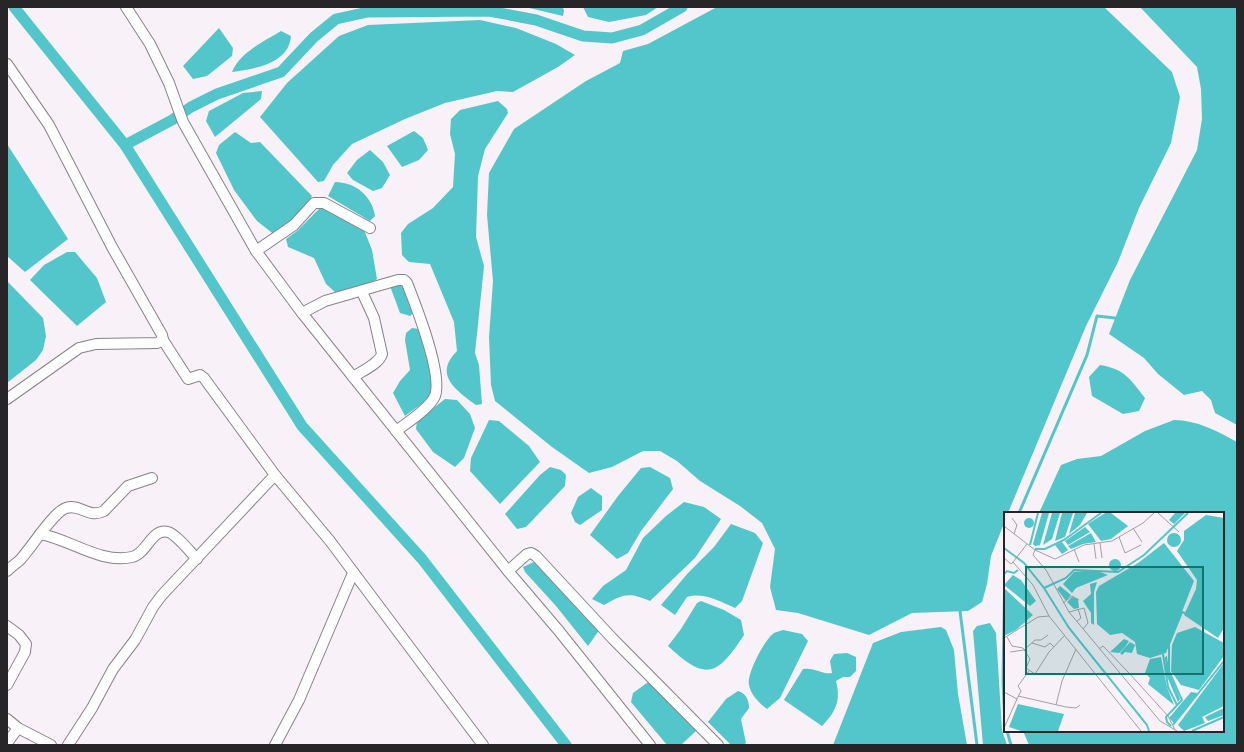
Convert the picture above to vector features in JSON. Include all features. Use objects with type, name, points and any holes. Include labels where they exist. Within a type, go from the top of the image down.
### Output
[{"type":"street","points":[[126,7],[137,21],[150,44],[169,83],[177,109],[183,122],[256,251],[302,313],[396,431],[650,745]]},
{"type":"street","points":[[7,64],[49,125],[112,247],[162,335],[163,340],[188,379],[200,375],[204,378],[275,475],[330,541],[483,745]]},
{"type":"street","points":[[256,251],[294,225],[314,203],[324,203],[370,228]]},
{"type":"street","points":[[302,313],[325,301],[362,292],[398,280],[404,280],[407,283],[422,323],[433,361],[436,389],[434,397],[426,407],[396,431]]},
{"type":"street","points":[[353,377],[376,362],[381,358],[382,354],[374,318],[362,292]]},
{"type":"street","points":[[7,398],[79,348],[96,344],[157,343],[163,340]]},
{"type":"street","points":[[68,745],[92,708],[113,669],[135,640],[153,607],[162,595],[275,475]]},
{"type":"street","points":[[7,571],[20,560],[40,534],[66,508],[75,508],[93,514],[100,513],[104,511],[128,486],[152,478]]},
{"type":"street","points":[[40,534],[88,551],[112,557],[131,557],[142,551],[155,535],[162,532],[169,532],[197,559]]},
{"type":"street","points":[[508,571],[527,554],[531,553],[536,556],[613,639],[718,745]]},
{"type":"street","points":[[275,745],[299,700],[353,573]]},
{"type":"street","points":[[7,626],[19,635],[26,644],[25,652],[7,685]]},
{"type":"street","points":[[7,720],[18,728],[51,745]]},
{"type":"street","points":[[7,743],[18,728]]},
{"type":"water","points":[[525,7],[563,7],[564,11],[563,16]]},
{"type":"water","points":[[583,7],[658,7],[646,15],[609,22],[588,17]]},
{"type":"water","points":[[717,7],[1104,7],[1172,72],[1180,97],[1171,143],[1139,208],[1118,262],[1086,326],[1008,512],[1004,512],[1004,524],[991,556],[987,584],[982,602],[968,611],[912,613],[869,635],[798,613],[776,610],[770,587],[775,549],[762,523],[740,506],[700,481],[677,461],[660,451],[643,451],[612,467],[589,473],[552,447],[495,401],[491,385],[489,337],[493,281],[487,215],[489,173],[514,129],[586,81],[620,63],[623,51],[648,44]]},
{"type":"water","points":[[1140,7],[1237,7],[1237,425],[1215,413],[1211,400],[1202,391],[1184,395],[1158,374],[1144,358],[1109,334],[1130,280],[1197,150],[1202,119],[1201,89],[1197,67]]},
{"type":"water","points":[[480,20],[516,28],[556,44],[575,55],[558,67],[513,92],[497,91],[445,103],[405,119],[352,144],[333,165],[324,181],[318,182],[260,117],[287,83],[339,36],[368,25]]},
{"type":"water","points":[[219,28],[233,48],[232,56],[207,76],[193,79],[183,66]]},
{"type":"water","points":[[281,31],[291,36],[289,45],[284,53],[277,59],[260,67],[232,72],[240,59],[246,53]]},
{"type":"water","points":[[262,91],[261,99],[215,137],[206,121],[209,111],[243,93]]},
{"type":"water","points":[[498,101],[507,109],[508,113],[485,149],[478,176],[476,237],[484,266],[475,353],[479,365],[482,404],[476,405],[455,388],[447,375],[447,367],[457,351],[454,322],[430,264],[409,262],[402,255],[401,233],[408,224],[433,208],[453,187],[455,154],[450,134],[451,119],[460,110]]},
{"type":"water","points":[[414,131],[423,138],[428,150],[419,160],[402,167],[387,146]]},
{"type":"water","points":[[235,132],[251,143],[260,142],[312,196],[297,222],[276,236],[257,221],[234,190],[216,153],[219,145]]},
{"type":"water","points":[[7,144],[68,239],[25,272],[7,256]]},
{"type":"water","points":[[370,150],[383,162],[390,175],[382,188],[373,191],[353,180],[347,173],[357,160]]},
{"type":"water","points":[[335,182],[349,184],[356,187],[370,202],[375,216],[370,221],[328,196]]},
{"type":"water","points":[[322,206],[362,225],[372,250],[377,279],[367,287],[335,292],[326,284],[314,258],[288,247],[286,239],[297,231]]},
{"type":"water","points":[[67,252],[75,252],[97,278],[106,302],[77,326],[30,280],[44,265]]},
{"type":"water","points":[[7,281],[43,318],[46,336],[43,350],[36,360],[7,383]]},
{"type":"water","points":[[402,281],[415,312],[410,316],[400,313],[390,286]]},
{"type":"water","points":[[412,328],[420,329],[435,387],[427,400],[405,416],[393,393],[400,381],[410,370],[405,340],[406,333]]},
{"type":"water","points":[[1100,365],[1121,372],[1135,385],[1145,398],[1139,411],[1123,414],[1092,396],[1089,377]]},
{"type":"water","points":[[445,399],[457,400],[470,414],[475,428],[464,458],[455,467],[433,452],[416,429],[417,421]]},
{"type":"water","points":[[489,420],[499,421],[529,446],[540,462],[500,504],[470,471],[471,458]]},
{"type":"water","points":[[1174,420],[1182,420],[1215,430],[1237,442],[1237,745],[1029,745],[1023,732],[1224,732],[1224,512],[1039,512],[1061,465],[1077,459],[1101,456],[1145,431]]},
{"type":"water","points":[[550,467],[561,470],[566,475],[565,486],[526,527],[517,529],[505,514],[540,475]]},
{"type":"water","points":[[650,467],[670,478],[673,489],[641,531],[628,553],[617,559],[590,535],[618,496],[641,468]]},
{"type":"water","points":[[591,488],[602,496],[602,510],[580,525],[575,522],[571,513],[578,497]]},
{"type":"water","points":[[684,502],[704,507],[721,519],[695,558],[650,601],[631,595],[617,598],[604,605],[592,599],[603,586],[626,570],[643,538],[666,516]]},
{"type":"water","points":[[731,524],[755,533],[763,543],[742,601],[735,608],[705,596],[687,597],[675,615],[661,605],[688,573],[714,547]]},
{"type":"water","points":[[536,561],[600,629],[588,646],[556,606],[525,572],[523,567]]},
{"type":"water","points":[[701,601],[724,610],[741,620],[744,635],[726,659],[718,666],[710,669],[702,669],[692,665],[681,658],[668,646],[681,629],[697,603]]},
{"type":"water","points":[[990,623],[996,633],[1002,730],[1007,745],[983,745],[973,631],[977,626]]},
{"type":"water","points":[[941,627],[946,630],[954,650],[958,694],[967,745],[833,745],[873,643],[901,632]]},
{"type":"water","points":[[783,630],[802,634],[808,641],[780,698],[767,709],[758,701],[750,689],[750,673],[766,642],[774,633]]},
{"type":"water","points":[[847,653],[856,657],[856,671],[850,677],[843,677],[836,681],[838,694],[836,705],[831,716],[822,726],[784,700],[803,669],[832,673],[830,661],[834,654]]},
{"type":"water","points":[[651,680],[682,710],[696,731],[681,745],[667,745],[631,702],[633,693]]},
{"type":"water","points":[[738,691],[745,695],[749,705],[749,708],[741,719],[746,743],[743,745],[731,745],[708,722],[726,699]]},
{"type":"waterway","points":[[14,7],[125,145],[302,426],[422,559],[566,745]]},
{"type":"waterway","points":[[125,145],[172,120],[191,107],[217,94],[281,72],[314,37],[336,19],[368,12],[489,11],[536,20],[583,36],[612,38],[642,30],[682,7]]},
{"type":"waterway","points":[[1019,512],[1087,355],[1097,316],[1115,318]]},
{"type":"waterway","points":[[960,611],[977,745]]},
{"type":"waterway","points":[[1004,624],[1004,704]]},
{"type":"waterway","points":[[1007,732],[1011,745]]}]
